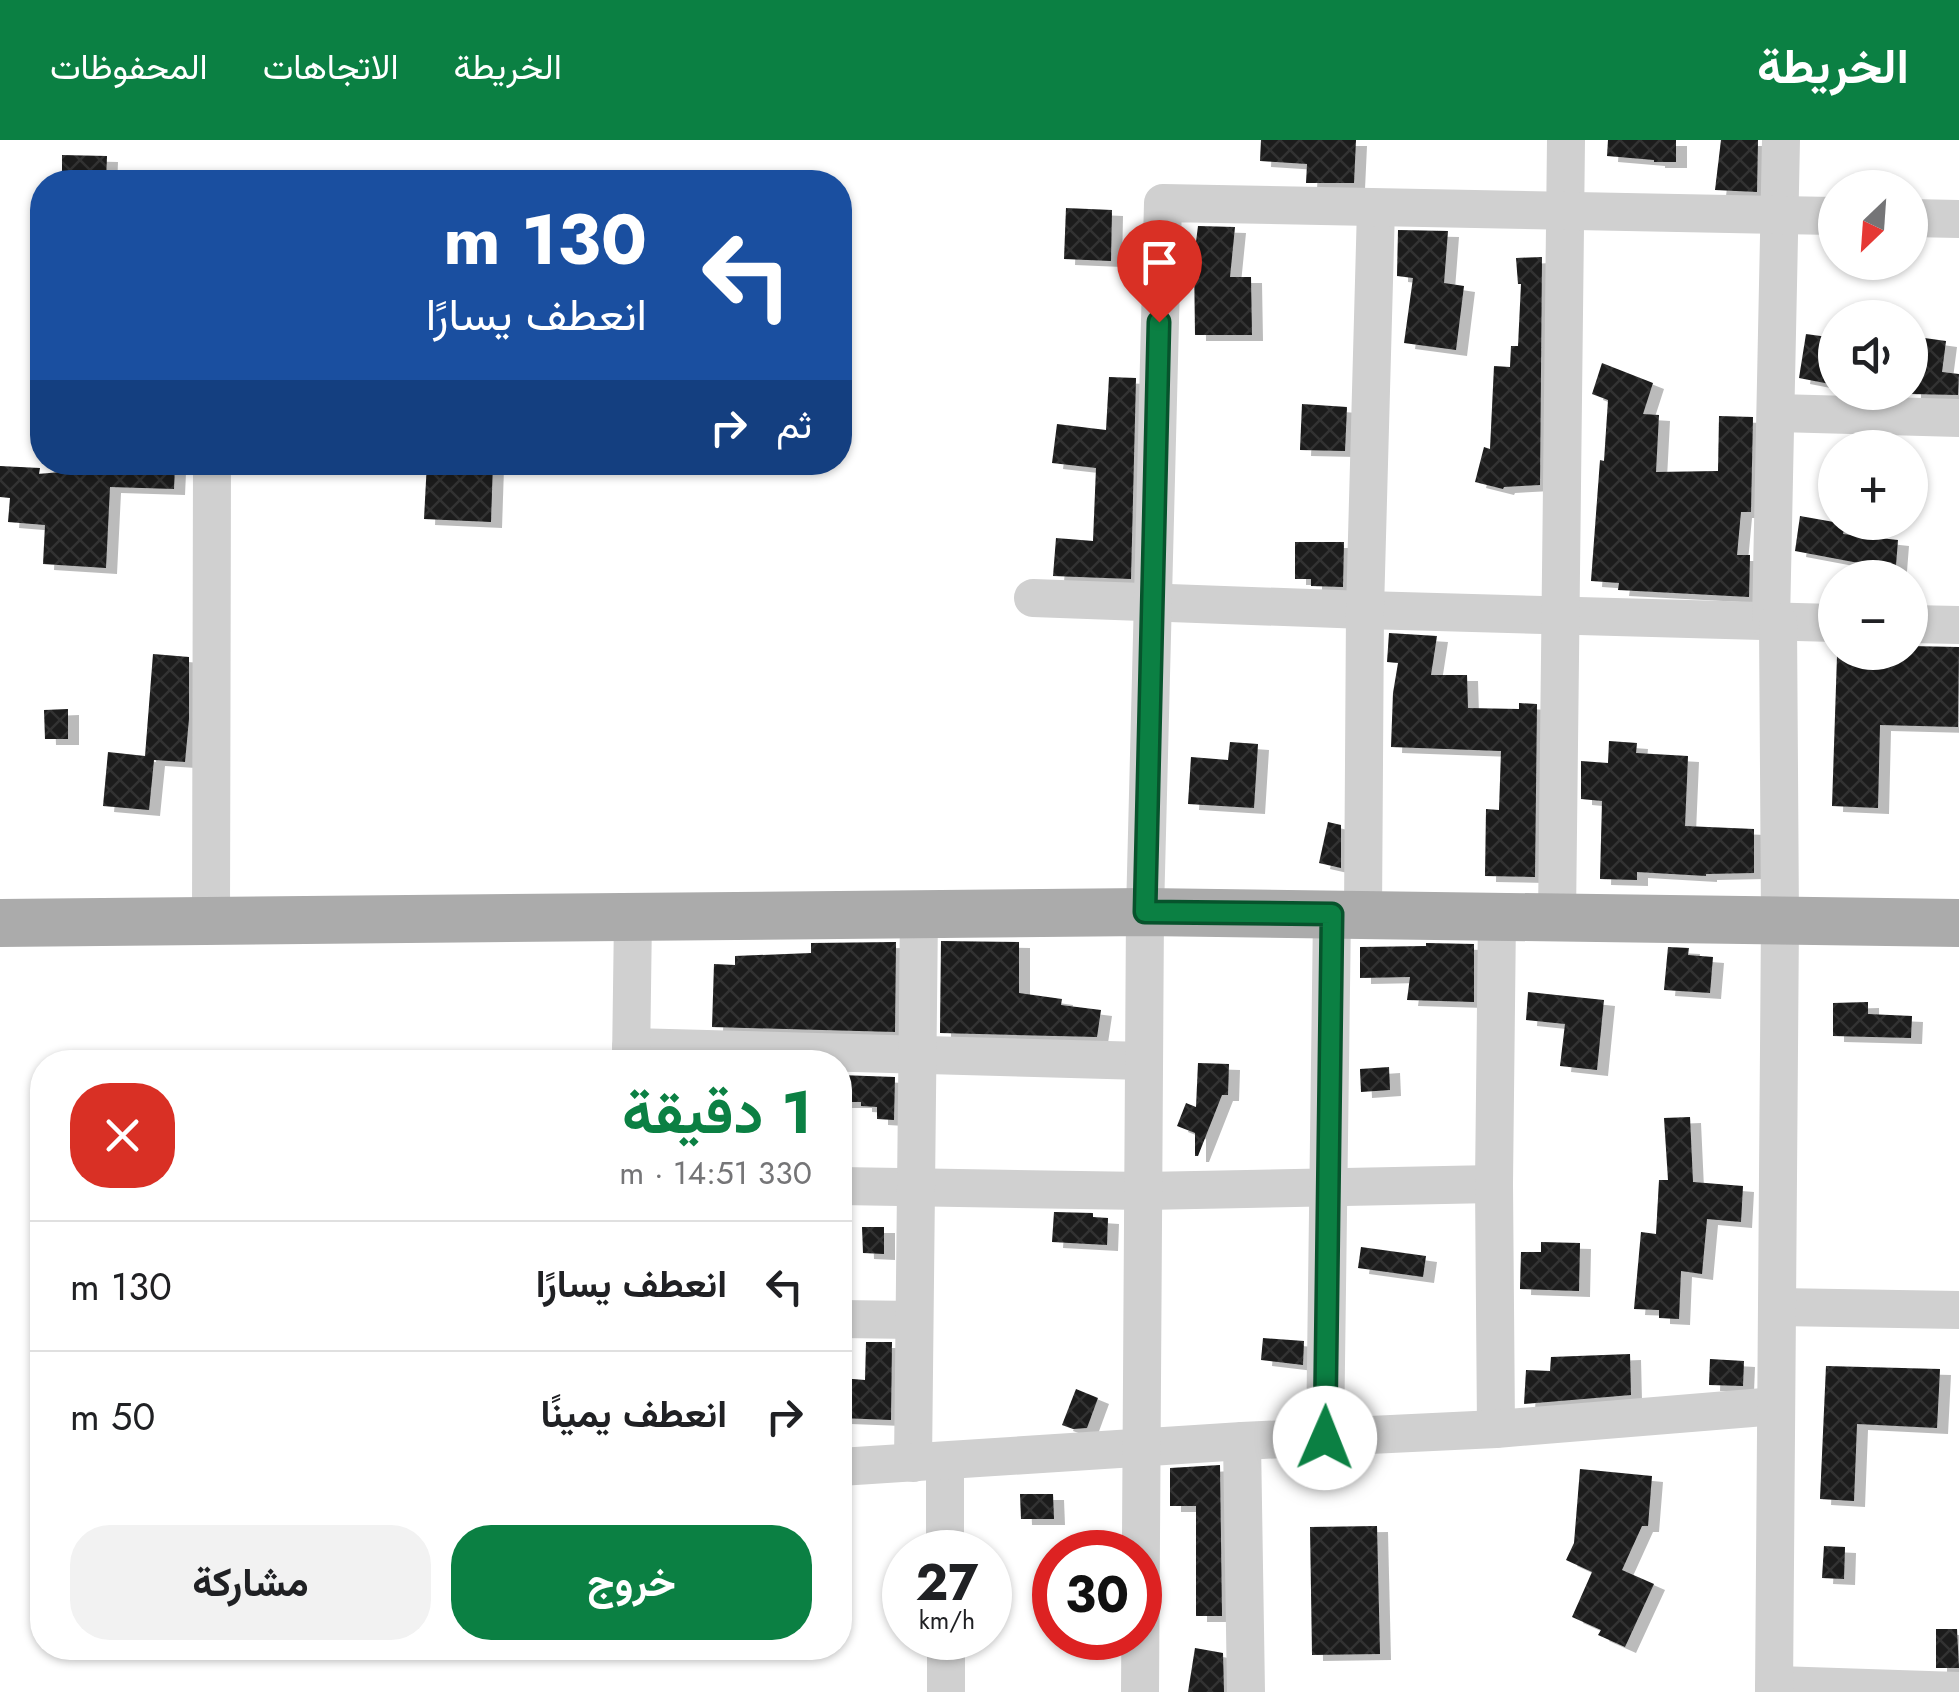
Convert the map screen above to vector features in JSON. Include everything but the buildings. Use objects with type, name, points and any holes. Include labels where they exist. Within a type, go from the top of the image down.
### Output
[{"type":"main road","points":[[0,923],[1145,912],[1959,922]]},
{"type":"street","points":[[1557,917],[1566,140]]},
{"type":"street","points":[[1781,140],[1774,622],[1780,920],[1774,1688],[1959,1691]]},
{"type":"street","points":[[1140,1692],[1145,912],[1162,203],[1818,216]]},
{"type":"street","points":[[1325,1438],[1328,1187],[1366,610],[1376,208]]},
{"type":"street","points":[[1928,218],[1959,219]]},
{"type":"street","points":[[1776,413],[1959,418]]},
{"type":"street","points":[[211,921],[212,475]]},
{"type":"street","points":[[1033,598],[1818,623]]},
{"type":"street","points":[[1928,624],[1959,625]]},
{"type":"street","points":[[919,913],[914,1320],[929,1462],[941,1530]]},
{"type":"street","points":[[1496,1429],[1497,916]]},
{"type":"street","points":[[631,1050],[633,917]]},
{"type":"street","points":[[852,1054],[1144,1061]]},
{"type":"street","points":[[852,1186],[1144,1191],[1494,1184]]},
{"type":"street","points":[[1777,1307],[1959,1310]]},
{"type":"street","points":[[852,1319],[914,1320]]},
{"type":"street","points":[[852,1466],[1496,1429],[1776,1406]]},
{"type":"street","points":[[1242,1442],[1246,1692]]},
{"type":"street","points":[[946,1660],[946,1692]]},
{"type":"route","points":[[1159,322],[1145,912],[1332,914],[1325,1438]]}]
